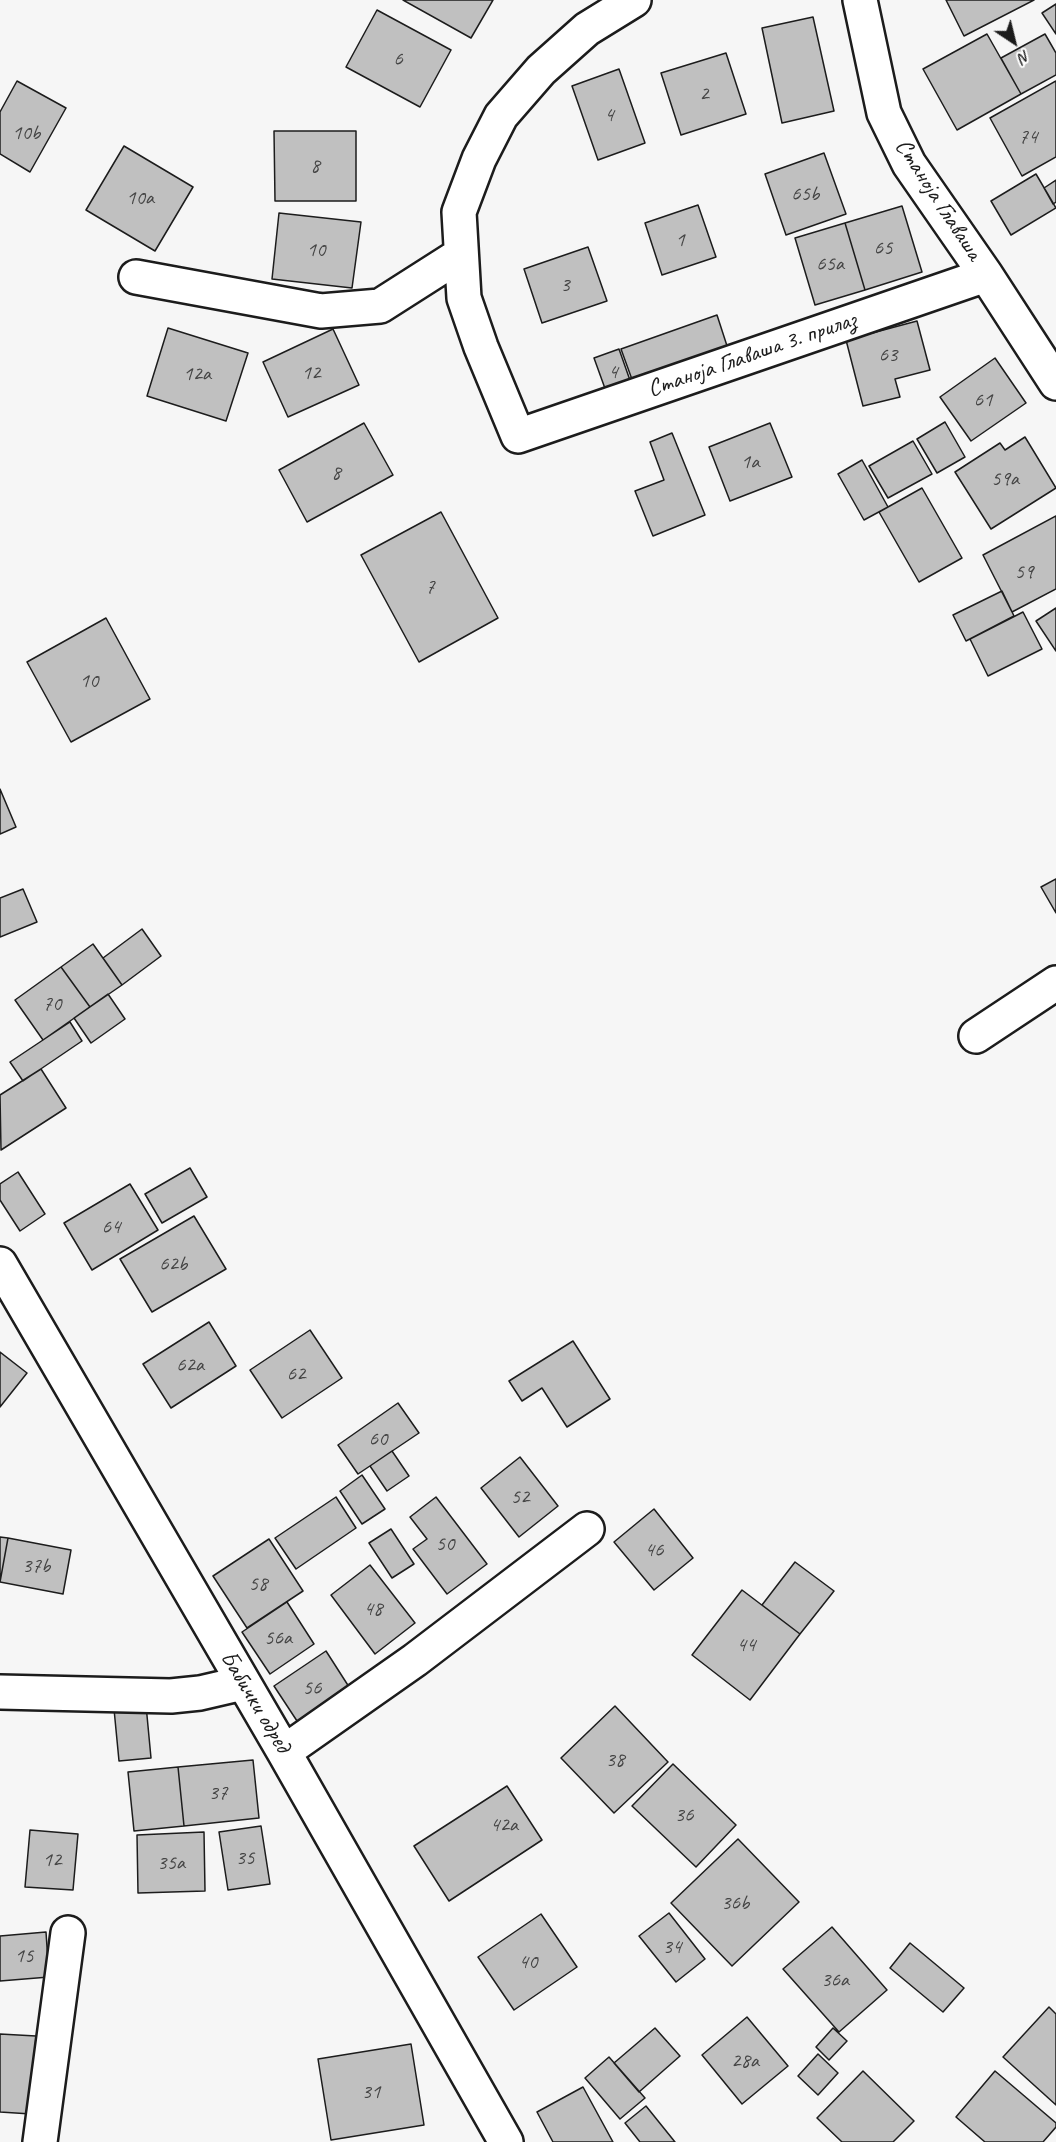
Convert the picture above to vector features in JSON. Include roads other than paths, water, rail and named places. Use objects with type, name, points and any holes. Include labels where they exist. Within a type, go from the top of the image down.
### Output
[{"type":"street","points":[[136,277],[321,311],[380,306],[460,255],[459,212],[479,159],[501,116],[541,70],[587,29],[634,0]]},
{"type":"street","name":"Станоја Главаша","points":[[860,0],[884,113],[909,164],[986,275],[1056,383]]},
{"type":"street","name":"Станоја Главаша 3. прилаз","points":[[460,255],[464,298],[481,347],[518,436],[986,275]]},
{"type":"street","points":[[976,1036],[1056,983]]},
{"type":"street","name":"Бабички одред","points":[[0,1264],[284,1752],[506,2142]]},
{"type":"street","points":[[284,1752],[415,1660],[587,1529]]},
{"type":"street","points":[[0,1692],[171,1696],[200,1693],[243,1683]]},
{"type":"street","points":[[40,2142],[68,1933]]}]
